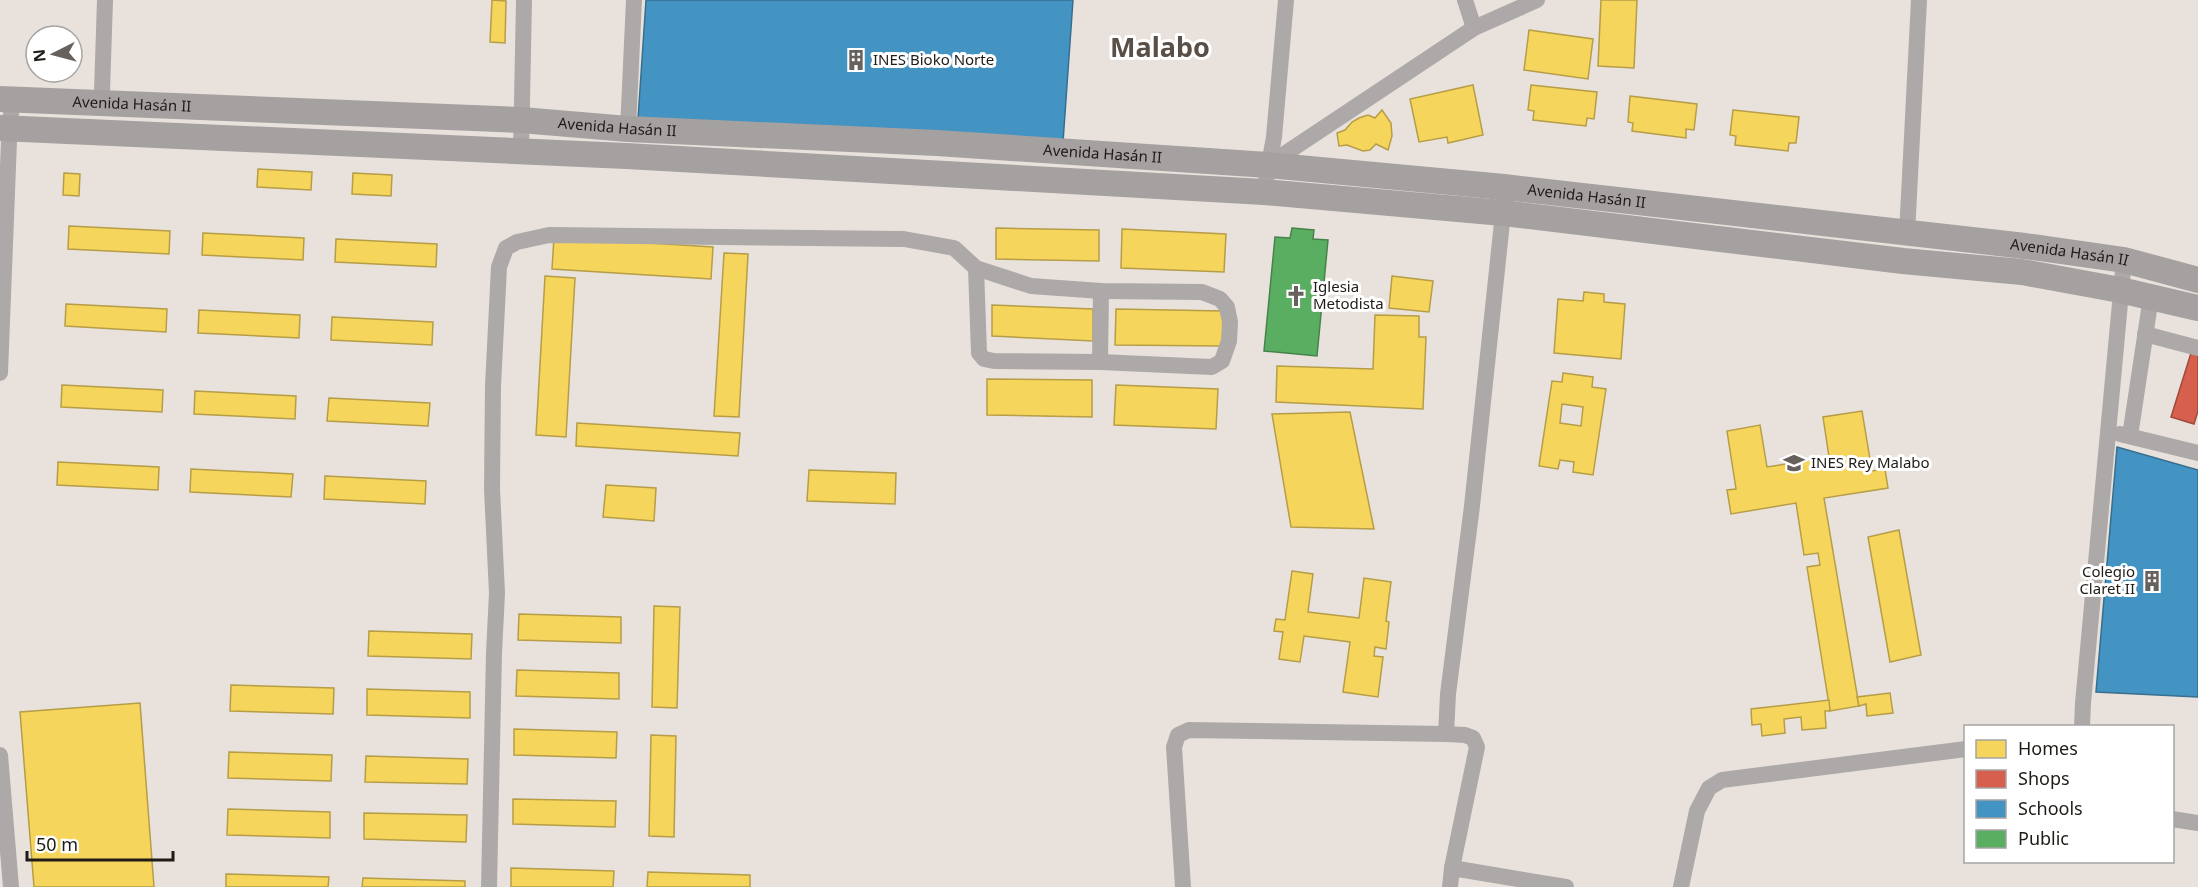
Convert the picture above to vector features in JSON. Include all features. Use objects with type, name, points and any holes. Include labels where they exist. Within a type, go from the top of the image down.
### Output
[{"type":"main road","name":"Avenida Hasán II","points":[[6,100],[521,120],[628,129],[937,143],[1268,165],[1504,187],[2025,246],[2124,260],[2198,280]]},
{"type":"main road","name":"Avenida Hasán II","points":[[5,128],[521,153],[638,156],[1264,192],[1503,213],[1903,261],[2022,272],[2120,290],[2198,308]]},
{"type":"street","points":[[100,105],[105,0]]},
{"type":"street","points":[[521,153],[524,0]]},
{"type":"street","points":[[628,129],[634,0]]},
{"type":"street","points":[[1264,192],[1274,137],[1286,0]]},
{"type":"street","points":[[1465,0],[1474,28]]},
{"type":"street","points":[[1268,165],[1474,28],[1537,0]]},
{"type":"street","points":[[1907,234],[1919,0]]},
{"type":"street","points":[[0,373],[6,100]]},
{"type":"street","points":[[1446,734],[1448,694],[1472,506],[1504,187]]},
{"type":"street","points":[[489,887],[490,768],[497,593],[492,489],[493,386],[499,267],[506,248],[517,242],[549,235],[904,239],[954,248],[976,268],[1031,286],[1101,291],[1202,292],[1220,299],[1227,307],[1230,322],[1229,341],[1222,361],[1212,367],[984,359],[980,353],[976,268]]},
{"type":"street","points":[[2082,725],[2124,260]]},
{"type":"street","points":[[1100,362],[1101,291]]},
{"type":"street","points":[[2130,436],[2151,297]]},
{"type":"street","points":[[2145,334],[2198,348]]},
{"type":"street","points":[[2108,431],[2198,453]]},
{"type":"street","points":[[1183,887],[1174,747],[1178,735],[1189,730],[1446,734],[1473,738],[1477,747],[1450,887]]},
{"type":"street","points":[[1681,887],[1697,811],[1708,788],[1722,780],[1964,749]]},
{"type":"street","points":[[0,755],[11,887]]},
{"type":"street","points":[[2174,819],[2198,823]]},
{"type":"street","points":[[1452,868],[1566,887]]},
{"type":"building: Homes","points":[[492,0],[506,1],[505,43],[490,42]]},
{"type":"building: Homes","points":[[1601,0],[1637,0],[1634,68],[1598,66]]},
{"type":"building: Homes","points":[[1529,30],[1593,39],[1588,79],[1524,70]]},
{"type":"building: Homes","points":[[1473,85],[1483,135],[1448,143],[1447,137],[1419,142],[1410,99]]},
{"type":"building: Homes","points":[[1531,85],[1597,92],[1594,119],[1587,118],[1586,126],[1533,120],[1534,111],[1528,110]]},
{"type":"building: Homes","points":[[1630,96],[1697,104],[1694,130],[1686,129],[1686,138],[1632,131],[1633,123],[1628,122]]},
{"type":"building: Homes","points":[[1382,110],[1391,123],[1392,136],[1388,150],[1376,144],[1370,150],[1363,151],[1347,145],[1339,146],[1337,133],[1345,130],[1359,118],[1368,115],[1375,118]]},
{"type":"building: Homes","points":[[1733,110],[1799,117],[1796,143],[1789,143],[1788,151],[1735,145],[1736,136],[1730,135]]},
{"type":"building: Homes","points":[[258,169],[312,172],[311,190],[257,187]]},
{"type":"building: Homes","points":[[64,173],[80,174],[79,196],[63,195]]},
{"type":"building: Homes","points":[[353,173],[392,175],[391,196],[352,194]]},
{"type":"building: Homes","points":[[69,226],[170,231],[169,254],[68,249]]},
{"type":"building: Homes","points":[[996,228],[1099,230],[1099,261],[996,259]]},
{"type":"building: Homes","points":[[1122,229],[1226,234],[1224,272],[1121,268]]},
{"type":"building: Homes","points":[[203,233],[304,238],[303,260],[202,255]]},
{"type":"building: Homes","points":[[554,237],[713,247],[711,279],[552,269]]},
{"type":"building: Homes","points":[[336,239],[437,244],[436,267],[335,262]]},
{"type":"building: Homes","points":[[724,253],[748,254],[739,417],[714,416]]},
{"type":"building: Homes","points":[[545,276],[575,278],[566,437],[536,435]]},
{"type":"building: Homes","points":[[1392,276],[1433,281],[1429,312],[1389,308]]},
{"type":"building: Homes","points":[[1584,292],[1604,294],[1604,302],[1625,304],[1621,359],[1554,353],[1558,299],[1583,301]]},
{"type":"building: Homes","points":[[66,304],[167,309],[166,332],[65,326]]},
{"type":"building: Homes","points":[[992,305],[1093,309],[1093,341],[992,336]]},
{"type":"building: Homes","points":[[1116,309],[1224,311],[1223,346],[1115,345]]},
{"type":"building: Homes","points":[[199,310],[300,315],[299,338],[198,333]]},
{"type":"building: Homes","points":[[1375,315],[1419,316],[1419,337],[1426,337],[1423,409],[1276,402],[1277,366],[1373,369]]},
{"type":"building: Homes","points":[[332,317],[433,322],[432,345],[331,340]]},
{"type":"building: Homes","points":[[1563,373],[1593,377],[1592,387],[1606,389],[1593,475],[1573,472],[1574,462],[1560,460],[1558,469],[1539,466],[1552,381],[1562,382]],"holes":[[[1562,404],[1583,407],[1581,426],[1560,423]]]},
{"type":"building: Homes","points":[[987,379],[1092,380],[1092,417],[987,415]]},
{"type":"building: Homes","points":[[62,385],[163,390],[162,412],[61,407]]},
{"type":"building: Homes","points":[[1116,385],[1218,389],[1216,429],[1114,425]]},
{"type":"building: Homes","points":[[195,391],[296,396],[295,419],[194,414]]},
{"type":"building: Homes","points":[[329,398],[430,403],[428,426],[327,421]]},
{"type":"building: Homes","points":[[1862,411],[1872,471],[1885,469],[1888,488],[1824,498],[1859,706],[1830,711],[1807,567],[1820,565],[1818,553],[1804,555],[1796,503],[1731,514],[1727,490],[1736,489],[1727,431],[1760,425],[1767,467],[1829,457],[1823,417]]},
{"type":"building: Homes","points":[[1350,412],[1374,529],[1291,527],[1272,414]]},
{"type":"building: Homes","points":[[577,423],[740,433],[738,456],[576,446]]},
{"type":"building: Homes","points":[[58,462],[159,467],[158,490],[57,485]]},
{"type":"building: Homes","points":[[191,469],[293,474],[291,497],[190,492]]},
{"type":"building: Homes","points":[[809,470],[896,473],[895,504],[807,501]]},
{"type":"building: Homes","points":[[325,476],[426,481],[425,504],[324,499]]},
{"type":"building: Homes","points":[[606,485],[656,488],[654,521],[603,517]]},
{"type":"building: Homes","points":[[1899,530],[1921,655],[1890,662],[1868,537]]},
{"type":"building: Homes","points":[[1292,571],[1313,574],[1308,612],[1359,618],[1364,578],[1391,582],[1386,621],[1389,622],[1386,649],[1375,647],[1374,656],[1383,657],[1378,697],[1343,692],[1350,642],[1304,636],[1300,662],[1279,659],[1283,632],[1274,631],[1276,619],[1285,620]]},
{"type":"building: Homes","points":[[654,606],[680,607],[677,708],[652,707]]},
{"type":"building: Homes","points":[[519,614],[621,617],[621,643],[518,640]]},
{"type":"building: Homes","points":[[369,631],[472,634],[471,659],[368,656]]},
{"type":"building: Homes","points":[[517,670],[619,673],[619,699],[516,696]]},
{"type":"building: Homes","points":[[231,685],[334,688],[333,714],[230,711]]},
{"type":"building: Homes","points":[[367,689],[470,692],[470,718],[367,715]]},
{"type":"building: Homes","points":[[1890,693],[1893,713],[1867,716],[1866,704],[1859,706],[1857,697]]},
{"type":"building: Homes","points":[[1829,700],[1830,711],[1825,711],[1826,728],[1802,730],[1801,717],[1784,719],[1785,733],[1762,736],[1761,724],[1752,725],[1751,709]]},
{"type":"building: Homes","points":[[140,703],[154,887],[34,887],[20,712]]},
{"type":"building: Homes","points":[[514,729],[617,732],[616,758],[514,755]]},
{"type":"building: Homes","points":[[651,735],[676,736],[674,837],[649,836]]},
{"type":"building: Homes","points":[[229,752],[332,755],[331,781],[228,778]]},
{"type":"building: Homes","points":[[366,756],[468,759],[467,784],[365,782]]},
{"type":"building: Homes","points":[[513,799],[616,801],[615,827],[513,824]]},
{"type":"building: Homes","points":[[228,809],[330,812],[330,838],[227,835]]},
{"type":"building: Homes","points":[[364,813],[467,815],[466,842],[364,839]]},
{"type":"building: Homes","points":[[511,868],[614,871],[613,887],[511,887]]},
{"type":"building: Homes","points":[[648,872],[750,875],[750,887],[647,887]]},
{"type":"building: Homes","points":[[226,874],[329,877],[328,887],[226,887]]},
{"type":"building: Homes","points":[[363,878],[465,881],[465,887],[362,887]]},
{"type":"building: Shops","points":[[2191,353],[2198,356],[2198,411],[2194,424],[2171,417]]},
{"type":"building: Schools","name":"INES Bioko Norte","points":[[646,0],[1073,0],[1063,142],[638,119]]},
{"type":"building: Schools","name":"Colegio Claret II","points":[[2117,447],[2198,470],[2198,697],[2096,692]]},
{"type":"building: Public","name":"Iglesia Metodista","points":[[1292,228],[1314,230],[1313,239],[1328,240],[1317,356],[1264,351],[1275,237],[1290,238]]},
{"type":"place","name":"INES Bioko Norte","points":[[856,60]]},
{"type":"place","name":"Iglesia Metodista","points":[[1296,296]]},
{"type":"place","name":"INES Rey Malabo","points":[[1794,463]]},
{"type":"place","name":"Colegio Claret II","points":[[2152,581]]},
{"type":"district","name":"Malabo","points":[[1160,48]]}]
